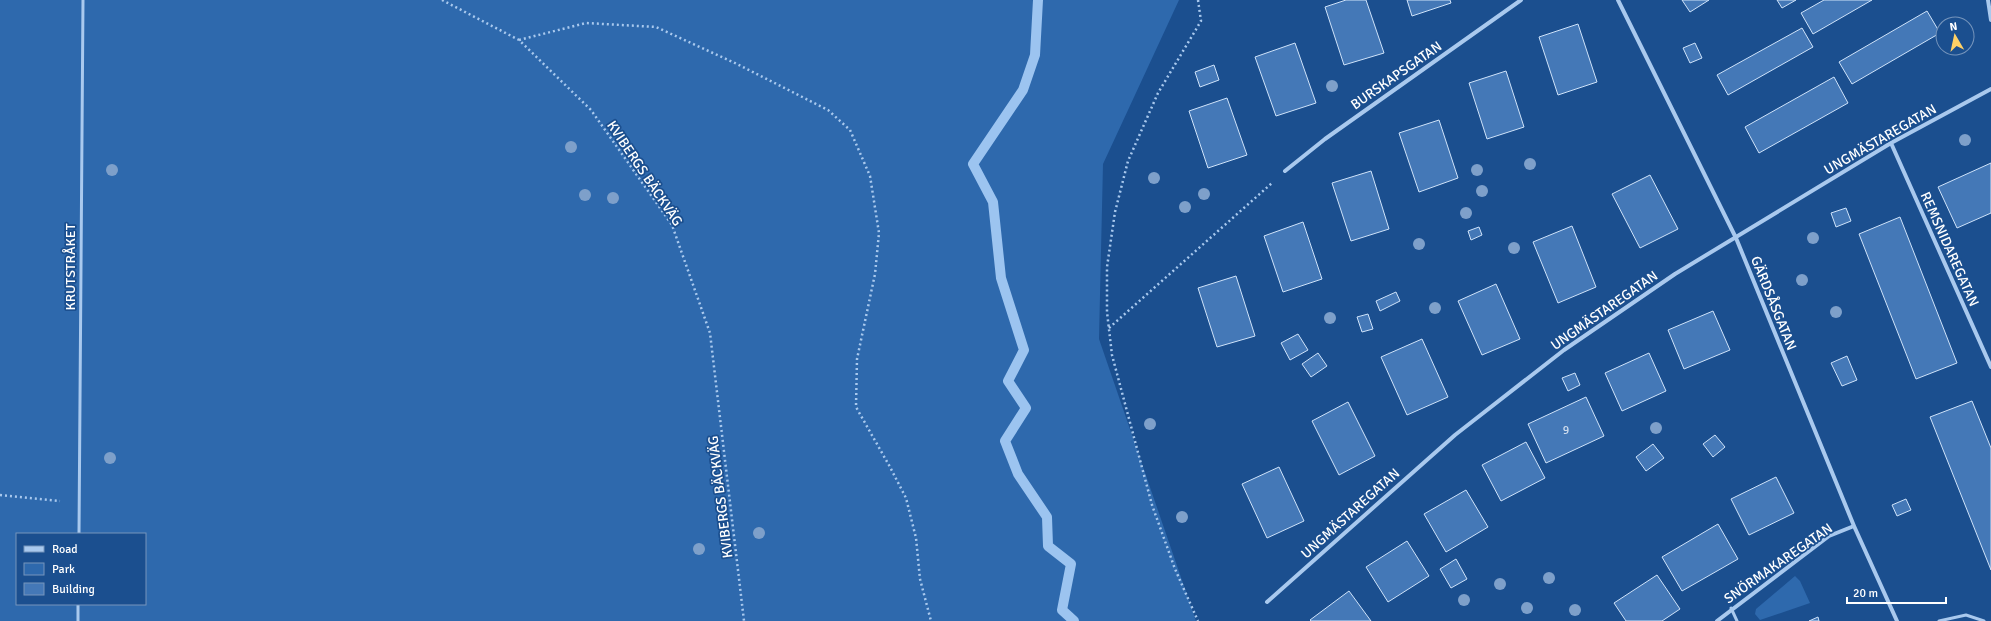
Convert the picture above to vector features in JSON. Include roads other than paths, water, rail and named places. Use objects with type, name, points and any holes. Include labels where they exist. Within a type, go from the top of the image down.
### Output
[{"type":"street","name":"BURSKAPSGATAN","points":[[1285,171],[1331,135],[1521,0]]},
{"type":"street","name":"GÄRDSÅSGATAN","points":[[1618,0],[1736,238],[1854,526],[1897,621]]},
{"type":"street","points":[[1988,0],[1991,20]]},
{"type":"street","name":"UNGMÄSTAREGATAN","points":[[1267,602],[1455,435],[1564,350],[1675,274],[1891,143],[1991,90]]},
{"type":"street","name":"REMSNIDAREGATAN","points":[[1891,143],[1991,365]]},
{"type":"street","name":"SNÖRMAKAREGATAN","points":[[1717,621],[1731,608],[1829,536],[1854,526]]},
{"type":"lane","name":"KRUTSTRÅKET","points":[[79,533],[83,0]]},
{"type":"lane","points":[[78,605],[78,621]]},
{"type":"lane","points":[[1731,608],[1737,621]]},
{"type":"lane","points":[[1939,621],[1966,615],[1984,621]]},
{"type":"waterway","points":[[1038,0],[1035,55],[1023,90],[973,164],[993,202],[1001,278],[1024,350],[1008,381],[1026,408],[1005,441],[1018,474],[1047,517],[1048,546],[1071,564],[1062,610],[1074,621]]}]
